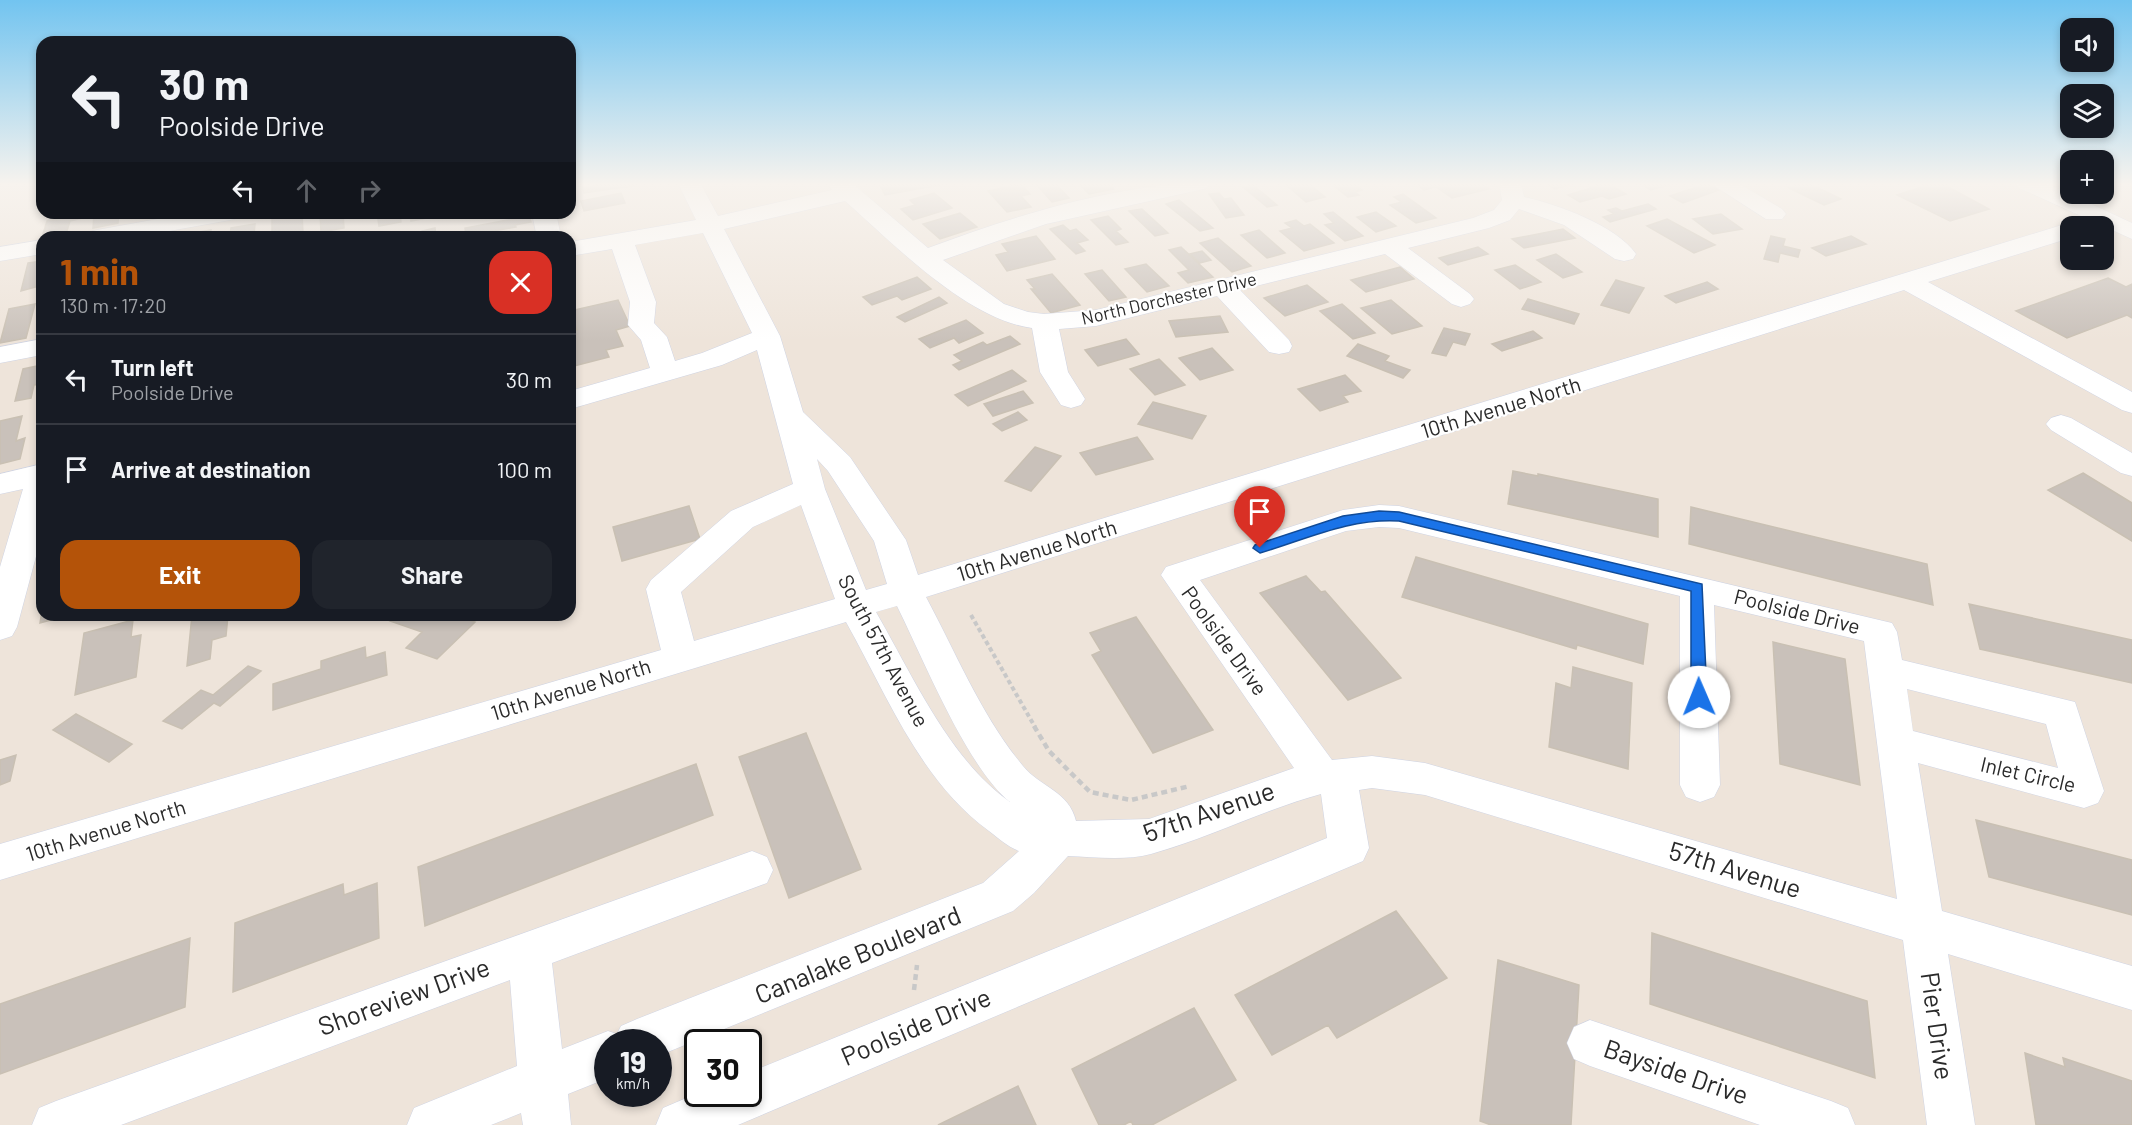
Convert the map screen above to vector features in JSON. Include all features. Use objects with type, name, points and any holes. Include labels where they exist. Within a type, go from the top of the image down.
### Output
[{"type":"street","points":[[576,248],[638,236]]},
{"type":"street","name":"South 57th Avenue","points":[[715,236],[767,336],[810,489],[855,606],[936,749]]},
{"type":"street","name":"North Dorchester Drive","points":[[898,236],[995,309],[1023,319],[1044,322],[1096,318],[1432,236]]},
{"type":"street","points":[[925,258],[984,236]]},
{"type":"street","points":[[1598,236],[1624,254]]},
{"type":"street","name":"10th Avenue North","points":[[0,862],[906,591],[2052,236]]},
{"type":"street","points":[[621,240],[643,302],[641,326],[654,337],[665,373]]},
{"type":"street","points":[[1390,246],[1461,299]]},
{"type":"street","points":[[0,254],[36,248]]},
{"type":"street","points":[[1906,281],[2132,404]]},
{"type":"street","points":[[1223,287],[1279,346]]},
{"type":"street","points":[[1044,322],[1054,372],[1071,399]]},
{"type":"street","points":[[576,398],[712,359],[767,336]]},
{"type":"street","points":[[0,355],[36,348]]},
{"type":"street","points":[[789,415],[839,464],[890,540],[906,591],[979,732],[1010,779],[1054,813],[1059,837]]},
{"type":"street","points":[[2061,424],[2132,466]]},
{"type":"street","points":[[0,484],[36,476]]},
{"type":"street","points":[[681,657],[663,589],[742,519],[810,489]]},
{"type":"street","points":[[0,627],[36,497]]},
{"type":"street","name":"Poolside Drive","points":[[681,1125],[1348,848],[1343,802],[1328,776],[1178,575],[1343,521],[1379,516],[1419,520],[1880,632],[1923,926]]},
{"type":"street","points":[[1698,588],[1700,785]]},
{"type":"street","name":"Inlet Circle","points":[[1886,670],[2062,713],[2084,791],[1896,742]]},
{"type":"street","name":"57th Avenue","points":[[936,749],[955,776],[978,801],[1027,836],[1105,840],[1149,837],[1282,788],[1328,776],[1372,772],[1425,779],[2132,988]]},
{"type":"street","name":"Canalake Boulevard","points":[[670,1029],[990,901],[1019,880],[1059,837]]},
{"type":"street","name":"Shoreview Drive","points":[[56,1125],[752,870]]},
{"type":"street","name":"Pier Drive","points":[[1923,926],[1952,1125]]},
{"type":"street","points":[[529,951],[544,1103]]},
{"type":"street","name":"Bayside Drive","points":[[1590,1042],[1831,1125]]},
{"type":"street","points":[[430,1125],[544,1103],[594,1065]]},
{"type":"path","points":[[971,615],[1049,751],[1090,792],[1131,801],[1193,786]]},
{"type":"building","points":[[936,236],[951,236],[940,239]]},
{"type":"building","points":[[1036,236],[1055,259],[1007,271],[996,255],[1008,252],[1002,244]]},
{"type":"building","points":[[1057,236],[1083,236],[1088,240],[1077,243],[1085,251],[1076,254]]},
{"type":"building","points":[[1106,236],[1121,236],[1128,242],[1116,245]]},
{"type":"building","points":[[1242,236],[1265,236],[1285,253],[1267,258]]},
{"type":"building","points":[[1285,236],[1325,236],[1334,243],[1304,251]]},
{"type":"building","points":[[1338,236],[1363,236],[1345,241]]},
{"type":"building","points":[[1530,236],[1572,236],[1575,238],[1524,248],[1512,239]]},
{"type":"building","points":[[1664,236],[1697,236],[1715,245],[1694,253]]},
{"type":"building","points":[[1771,236],[1785,239],[1783,246],[1800,250],[1798,257],[1780,253],[1778,262],[1764,259]]},
{"type":"building","points":[[1851,236],[1866,244],[1826,256],[1812,248]]},
{"type":"building","points":[[1218,238],[1251,266],[1232,272],[1200,243]]},
{"type":"building","points":[[1181,247],[1213,277],[1188,283],[1178,273],[1189,270],[1169,250]]},
{"type":"building","points":[[1478,247],[1488,254],[1448,265],[1439,258]]},
{"type":"building","points":[[1202,251],[1211,260],[1200,263],[1190,254]]},
{"type":"building","points":[[1556,254],[1582,272],[1563,278],[1537,260]]},
{"type":"building","points":[[36,262],[36,287],[21,291],[28,263]]},
{"type":"building","points":[[1146,264],[1169,286],[1147,292],[1125,269]]},
{"type":"building","points":[[1515,265],[1541,282],[1520,289],[1495,270]]},
{"type":"building","points":[[1400,267],[1414,279],[1366,292],[1351,280]]},
{"type":"building","points":[[1102,270],[1126,297],[1109,301],[1085,274]]},
{"type":"building","points":[[1052,274],[1080,305],[1051,313],[1031,289],[1035,289],[1027,280]]},
{"type":"building","points":[[917,277],[931,289],[902,300],[897,296],[872,305],[863,297]]},
{"type":"building","points":[[2108,278],[2126,287],[2132,284],[2132,318],[2127,315],[2067,338],[2016,311]]},
{"type":"building","points":[[1616,280],[1644,288],[1629,313],[1601,305]]},
{"type":"building","points":[[1707,282],[1718,289],[1676,303],[1665,296]]},
{"type":"building","points":[[1307,285],[1328,302],[1285,316],[1264,298]]},
{"type":"building","points":[[939,297],[947,303],[905,322],[897,317]]},
{"type":"building","points":[[1528,299],[1579,314],[1574,324],[1522,309]]},
{"type":"building","points":[[618,300],[630,326],[616,330],[623,346],[606,350],[609,357],[576,365],[576,310]]},
{"type":"building","points":[[1391,300],[1422,326],[1392,334],[1361,308]]},
{"type":"building","points":[[35,304],[26,338],[0,343],[9,309]]},
{"type":"building","points":[[1342,304],[1375,333],[1353,339],[1320,311]]},
{"type":"building","points":[[1220,316],[1228,332],[1176,337],[1169,321]]},
{"type":"building","points":[[966,320],[983,333],[959,343],[954,338],[930,348],[919,339]]},
{"type":"building","points":[[1444,328],[1470,334],[1465,345],[1453,342],[1446,356],[1432,353]]},
{"type":"building","points":[[1533,331],[1542,338],[1502,351],[1492,344]]},
{"type":"building","points":[[1010,336],[1020,344],[959,370],[953,365],[962,361],[954,355],[983,342],[987,345]]},
{"type":"building","points":[[1126,339],[1139,354],[1098,366],[1085,350]]},
{"type":"building","points":[[1358,344],[1389,356],[1385,361],[1410,370],[1403,378],[1347,356]]},
{"type":"building","points":[[1212,348],[1233,370],[1200,380],[1179,358]]},
{"type":"building","points":[[1159,359],[1185,385],[1155,395],[1130,369]]},
{"type":"building","points":[[36,366],[36,385],[31,398],[15,401],[23,369]]},
{"type":"building","points":[[1012,370],[1026,381],[968,406],[955,395]]},
{"type":"building","points":[[1345,375],[1361,391],[1343,396],[1348,402],[1320,411],[1298,389]]},
{"type":"building","points":[[1023,391],[1033,403],[993,416],[984,404]]},
{"type":"building","points":[[1153,402],[1206,416],[1192,439],[1138,424]]},
{"type":"building","points":[[1018,412],[1027,420],[1002,431],[993,424]]},
{"type":"building","points":[[22,416],[16,441],[25,438],[20,459],[0,464],[0,421]]},
{"type":"building","points":[[1137,437],[1153,459],[1096,475],[1080,453]]},
{"type":"building","points":[[1035,447],[1061,456],[1031,491],[1005,481]]},
{"type":"building","points":[[1513,471],[1658,499],[1658,537],[1508,504]]},
{"type":"building","points":[[2083,473],[2132,503],[2132,541],[2048,490]]},
{"type":"building","points":[[689,506],[700,539],[622,561],[613,527]]},
{"type":"building","points":[[1691,507],[1927,564],[1933,605],[1689,544]]},
{"type":"building","points":[[1416,557],[1648,624],[1643,664],[1577,645],[1576,649],[1402,597]]},
{"type":"building","points":[[1306,576],[1321,592],[1325,591],[1401,678],[1348,700],[1260,593]]},
{"type":"building","points":[[1969,604],[2132,640],[2132,683],[1980,649]]},
{"type":"building","points":[[1136,617],[1213,730],[1153,753],[1092,655],[1101,651],[1090,633]]},
{"type":"building","points":[[133,621],[131,637],[141,635],[136,677],[75,695],[84,633]]},
{"type":"building","points":[[191,621],[227,621],[226,636],[212,640],[210,659],[187,666]]},
{"type":"building","points":[[390,621],[475,622],[437,659],[406,648],[422,632]]},
{"type":"building","points":[[1773,642],[1845,659],[1860,785],[1780,764]]},
{"type":"building","points":[[365,647],[366,658],[385,652],[387,675],[273,710],[273,684],[321,669],[321,661]]},
{"type":"building","points":[[248,666],[261,671],[220,706],[214,703],[182,729],[163,721],[201,690],[213,695]]},
{"type":"building","points":[[1573,667],[1632,683],[1628,769],[1549,747],[1556,683],[1571,688]]},
{"type":"building","points":[[76,714],[132,744],[109,762],[53,730]]},
{"type":"building","points":[[806,733],[861,869],[789,898],[739,757]]},
{"type":"building","points":[[16,755],[10,781],[0,785],[0,760]]},
{"type":"building","points":[[696,764],[713,815],[425,926],[418,867]]},
{"type":"building","points":[[1976,820],[2132,860],[2132,915],[1989,877]]},
{"type":"building","points":[[377,883],[379,938],[233,992],[235,923],[343,884],[344,895]]},
{"type":"building","points":[[1396,911],[1447,978],[1337,1038],[1328,1025],[1272,1055],[1235,995]]},
{"type":"building","points":[[1652,933],[1867,1001],[1875,1078],[1650,1004]]},
{"type":"building","points":[[190,938],[185,1007],[0,1074],[0,1004]]},
{"type":"building","points":[[1498,960],[1579,985],[1571,1125],[1491,1125],[1480,1121]]},
{"type":"building","points":[[1194,1008],[1236,1080],[1152,1125],[1133,1125],[1131,1121],[1124,1125],[1099,1125],[1072,1069]]},
{"type":"building","points":[[2025,1053],[2065,1067],[2063,1058],[2132,1081],[2132,1125],[2036,1125]]},
{"type":"building","points":[[1018,1086],[1036,1125],[938,1125]]},
{"type":"route","points":[[1260,548],[1343,521],[1361,517],[1399,517],[1698,588],[1699,697]]}]
